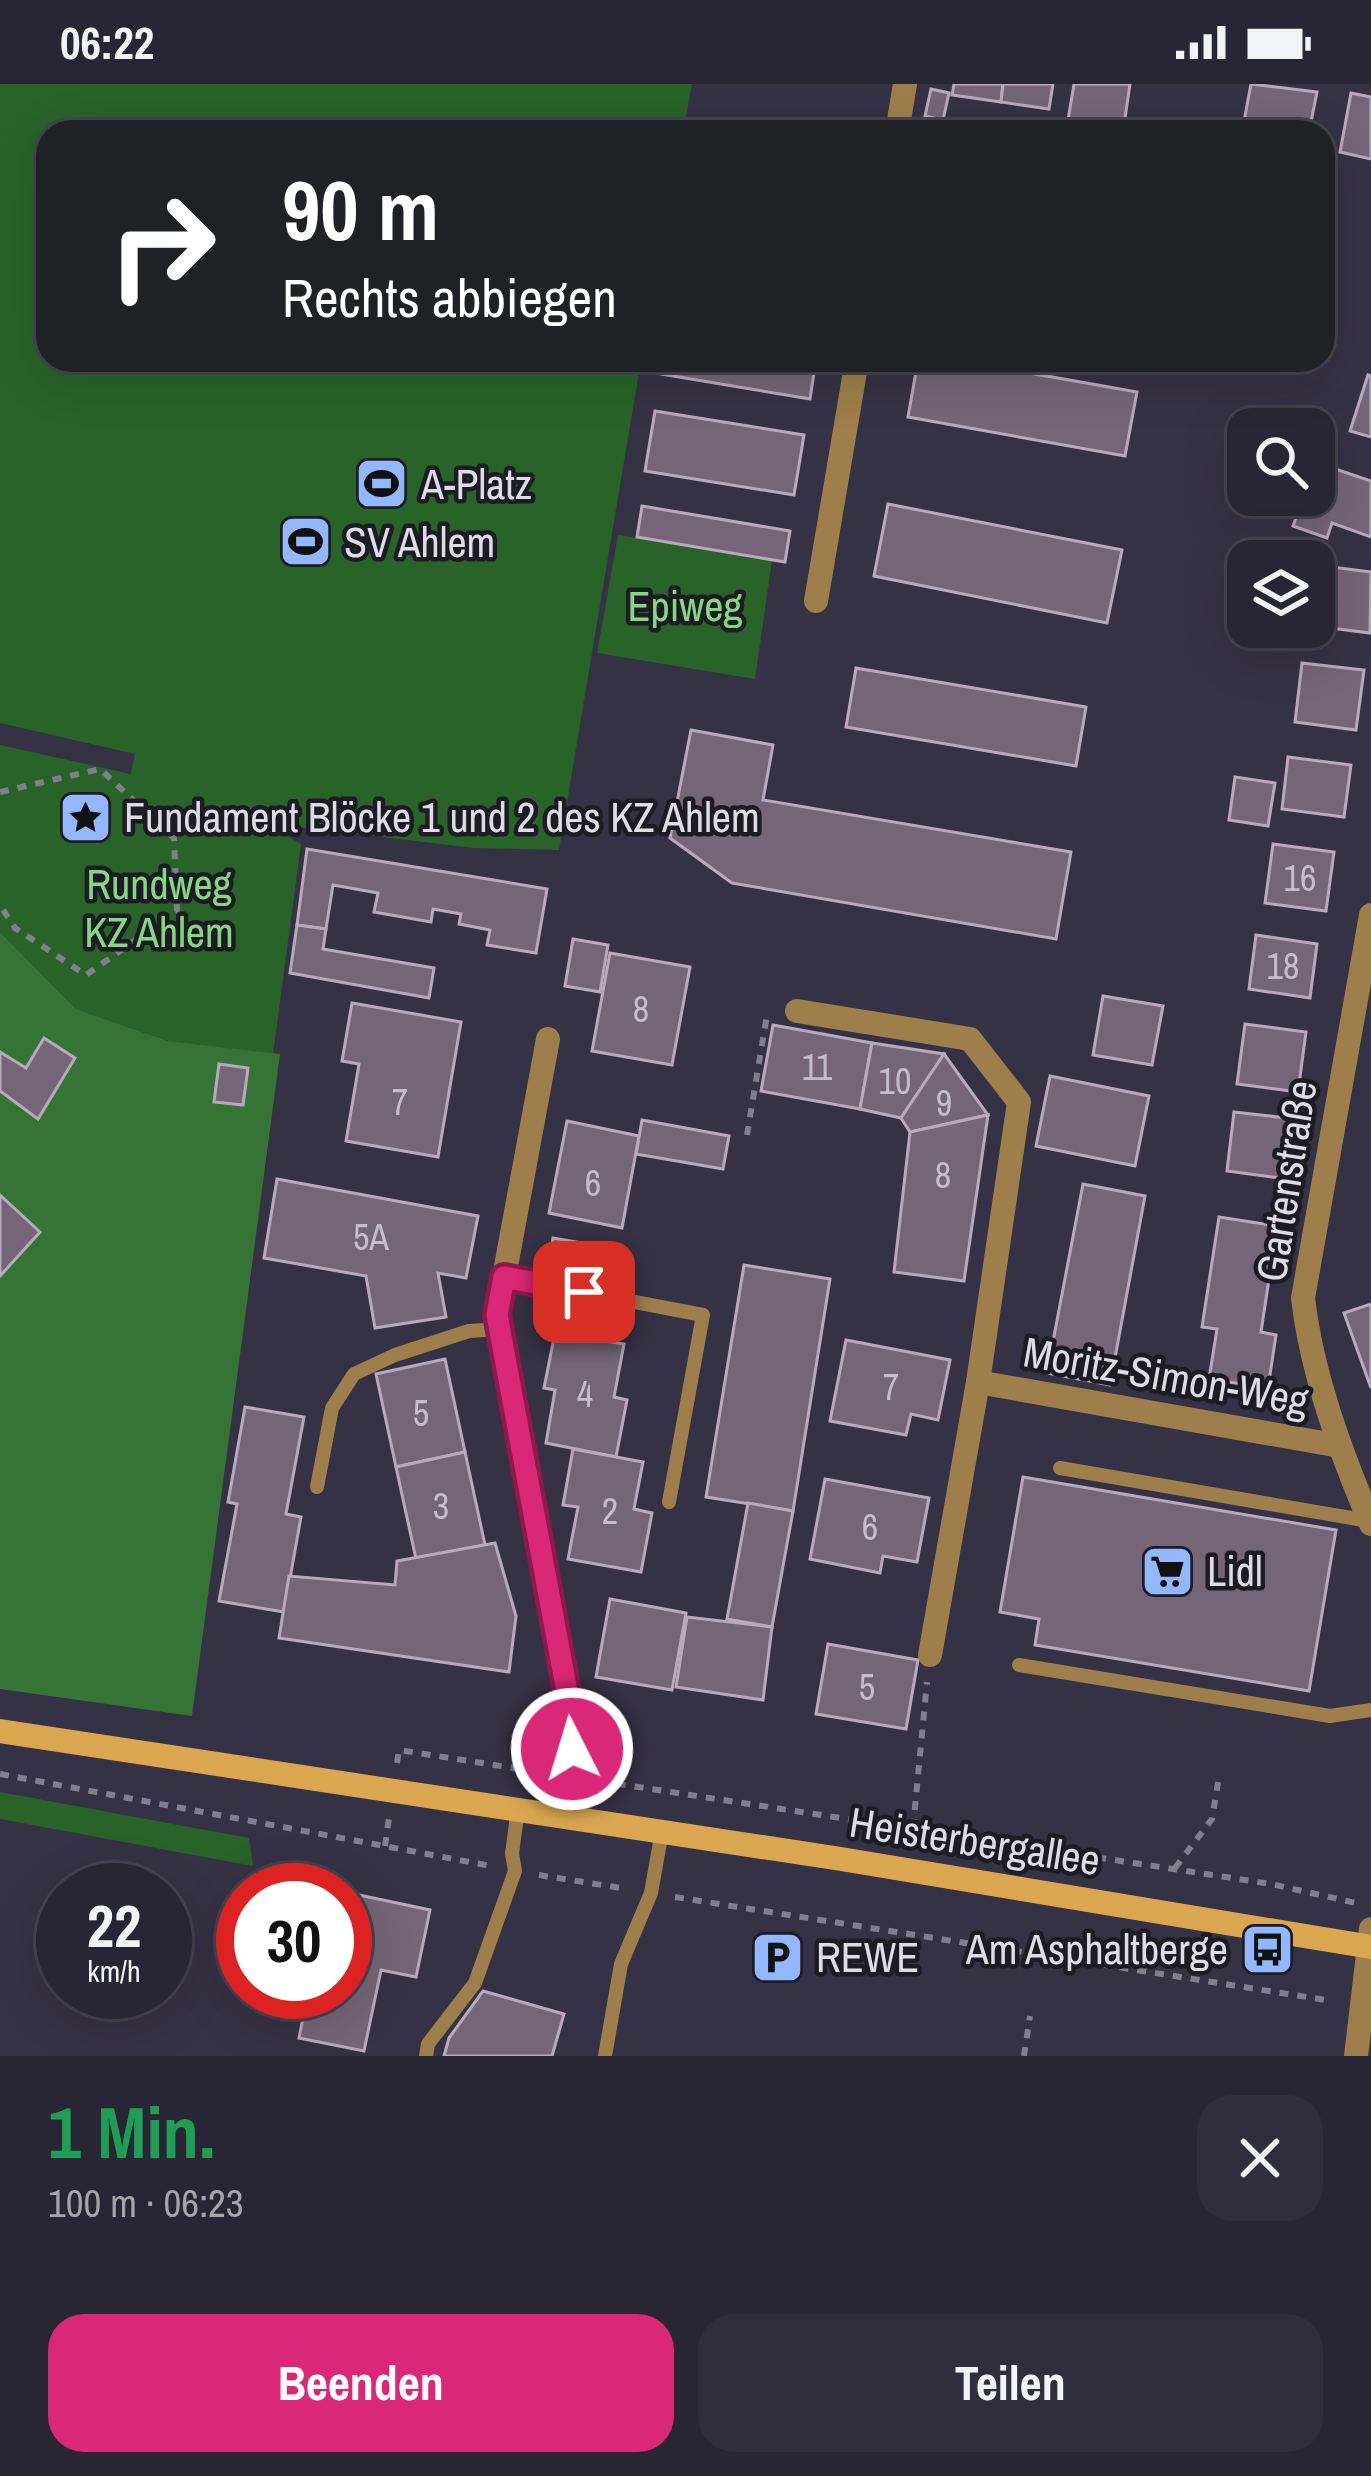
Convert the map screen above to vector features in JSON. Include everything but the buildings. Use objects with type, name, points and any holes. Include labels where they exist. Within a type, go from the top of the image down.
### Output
[{"type":"main road","name":"Heisterbergallee","points":[[0,1732],[1370,1941]]},
{"type":"street","points":[[899,120],[905,84]]},
{"type":"street","points":[[816,601],[855,372]]},
{"type":"street","name":"Gartenstraße","points":[[1370,1522],[1340,1446],[1307,1333],[1303,1298],[1360,1037],[1371,915]]},
{"type":"street","name":"Moritz-Simon-Weg","points":[[797,1011],[970,1039],[1019,1102],[930,1654]]},
{"type":"street","points":[[548,1039],[497,1315],[573,1724],[566,1816]]},
{"type":"street","name":"Moritz-Simon-Weg","points":[[977,1382],[1340,1446]]},
{"type":"street","points":[[1356,2056],[1370,1941]]},
{"type":"lane","points":[[504,1277],[704,1315],[669,1502]]},
{"type":"lane","points":[[317,1487],[332,1408],[353,1374],[469,1331],[500,1329]]},
{"type":"lane","points":[[1060,1468],[1370,1522]]},
{"type":"lane","points":[[1019,1665],[1330,1716],[1371,1710]]},
{"type":"lane","points":[[426,2056],[428,2044],[475,1983],[515,1871],[512,1853],[518,1809]]},
{"type":"lane","points":[[605,2056],[621,1964],[651,1893],[662,1831]]},
{"type":"path","points":[[0,792],[100,769],[174,838],[177,910],[86,975],[15,928],[0,905]]},
{"type":"path","points":[[747,1136],[769,1007],[797,1011]]},
{"type":"path","points":[[913,1828],[930,1654]]},
{"type":"path","points":[[385,1847],[398,1750],[1271,1884],[1371,1907]]},
{"type":"path","points":[[0,1774],[515,1871],[1364,2007]]},
{"type":"path","points":[[1174,1870],[1212,1819],[1220,1777]]},
{"type":"path","points":[[1024,2056],[1030,2016]]},
{"type":"green space","name":"SV Ahlem","points":[[0,84],[692,84],[685,120],[36,120],[36,372],[639,372],[559,850],[474,848],[265,823],[301,844],[273,1054],[168,1041],[76,1009],[0,932],[0,745],[131,774],[135,754],[0,723]]},
{"type":"green space","name":"Epiweg","points":[[618,535],[772,560],[755,679],[597,653]]},
{"type":"green space","points":[[0,932],[76,1009],[168,1041],[280,1054],[192,1716],[0,1689]]},
{"type":"green space","points":[[0,1792],[249,1838],[253,1863],[237,1863],[0,1819]]},
{"type":"place","name":"A-Platz","points":[[382,484]]},
{"type":"place","name":"SV Ahlem","points":[[305,542]]},
{"type":"place","name":"Fundament Blöcke 1 und 2 des KZ Ahlem","points":[[85,817]]},
{"type":"place","name":"Lidl","points":[[1168,1571]]},
{"type":"place","name":"Am Asphaltberge","points":[[1267,1949]]},
{"type":"place","name":"REWE","points":[[777,1957]]},
{"type":"route","points":[[572,1749],[573,1724],[497,1315],[504,1277],[584,1292]]},
{"type":"park label","name":"Rundweg KZ Ahlem","points":[[159,908]]}]
